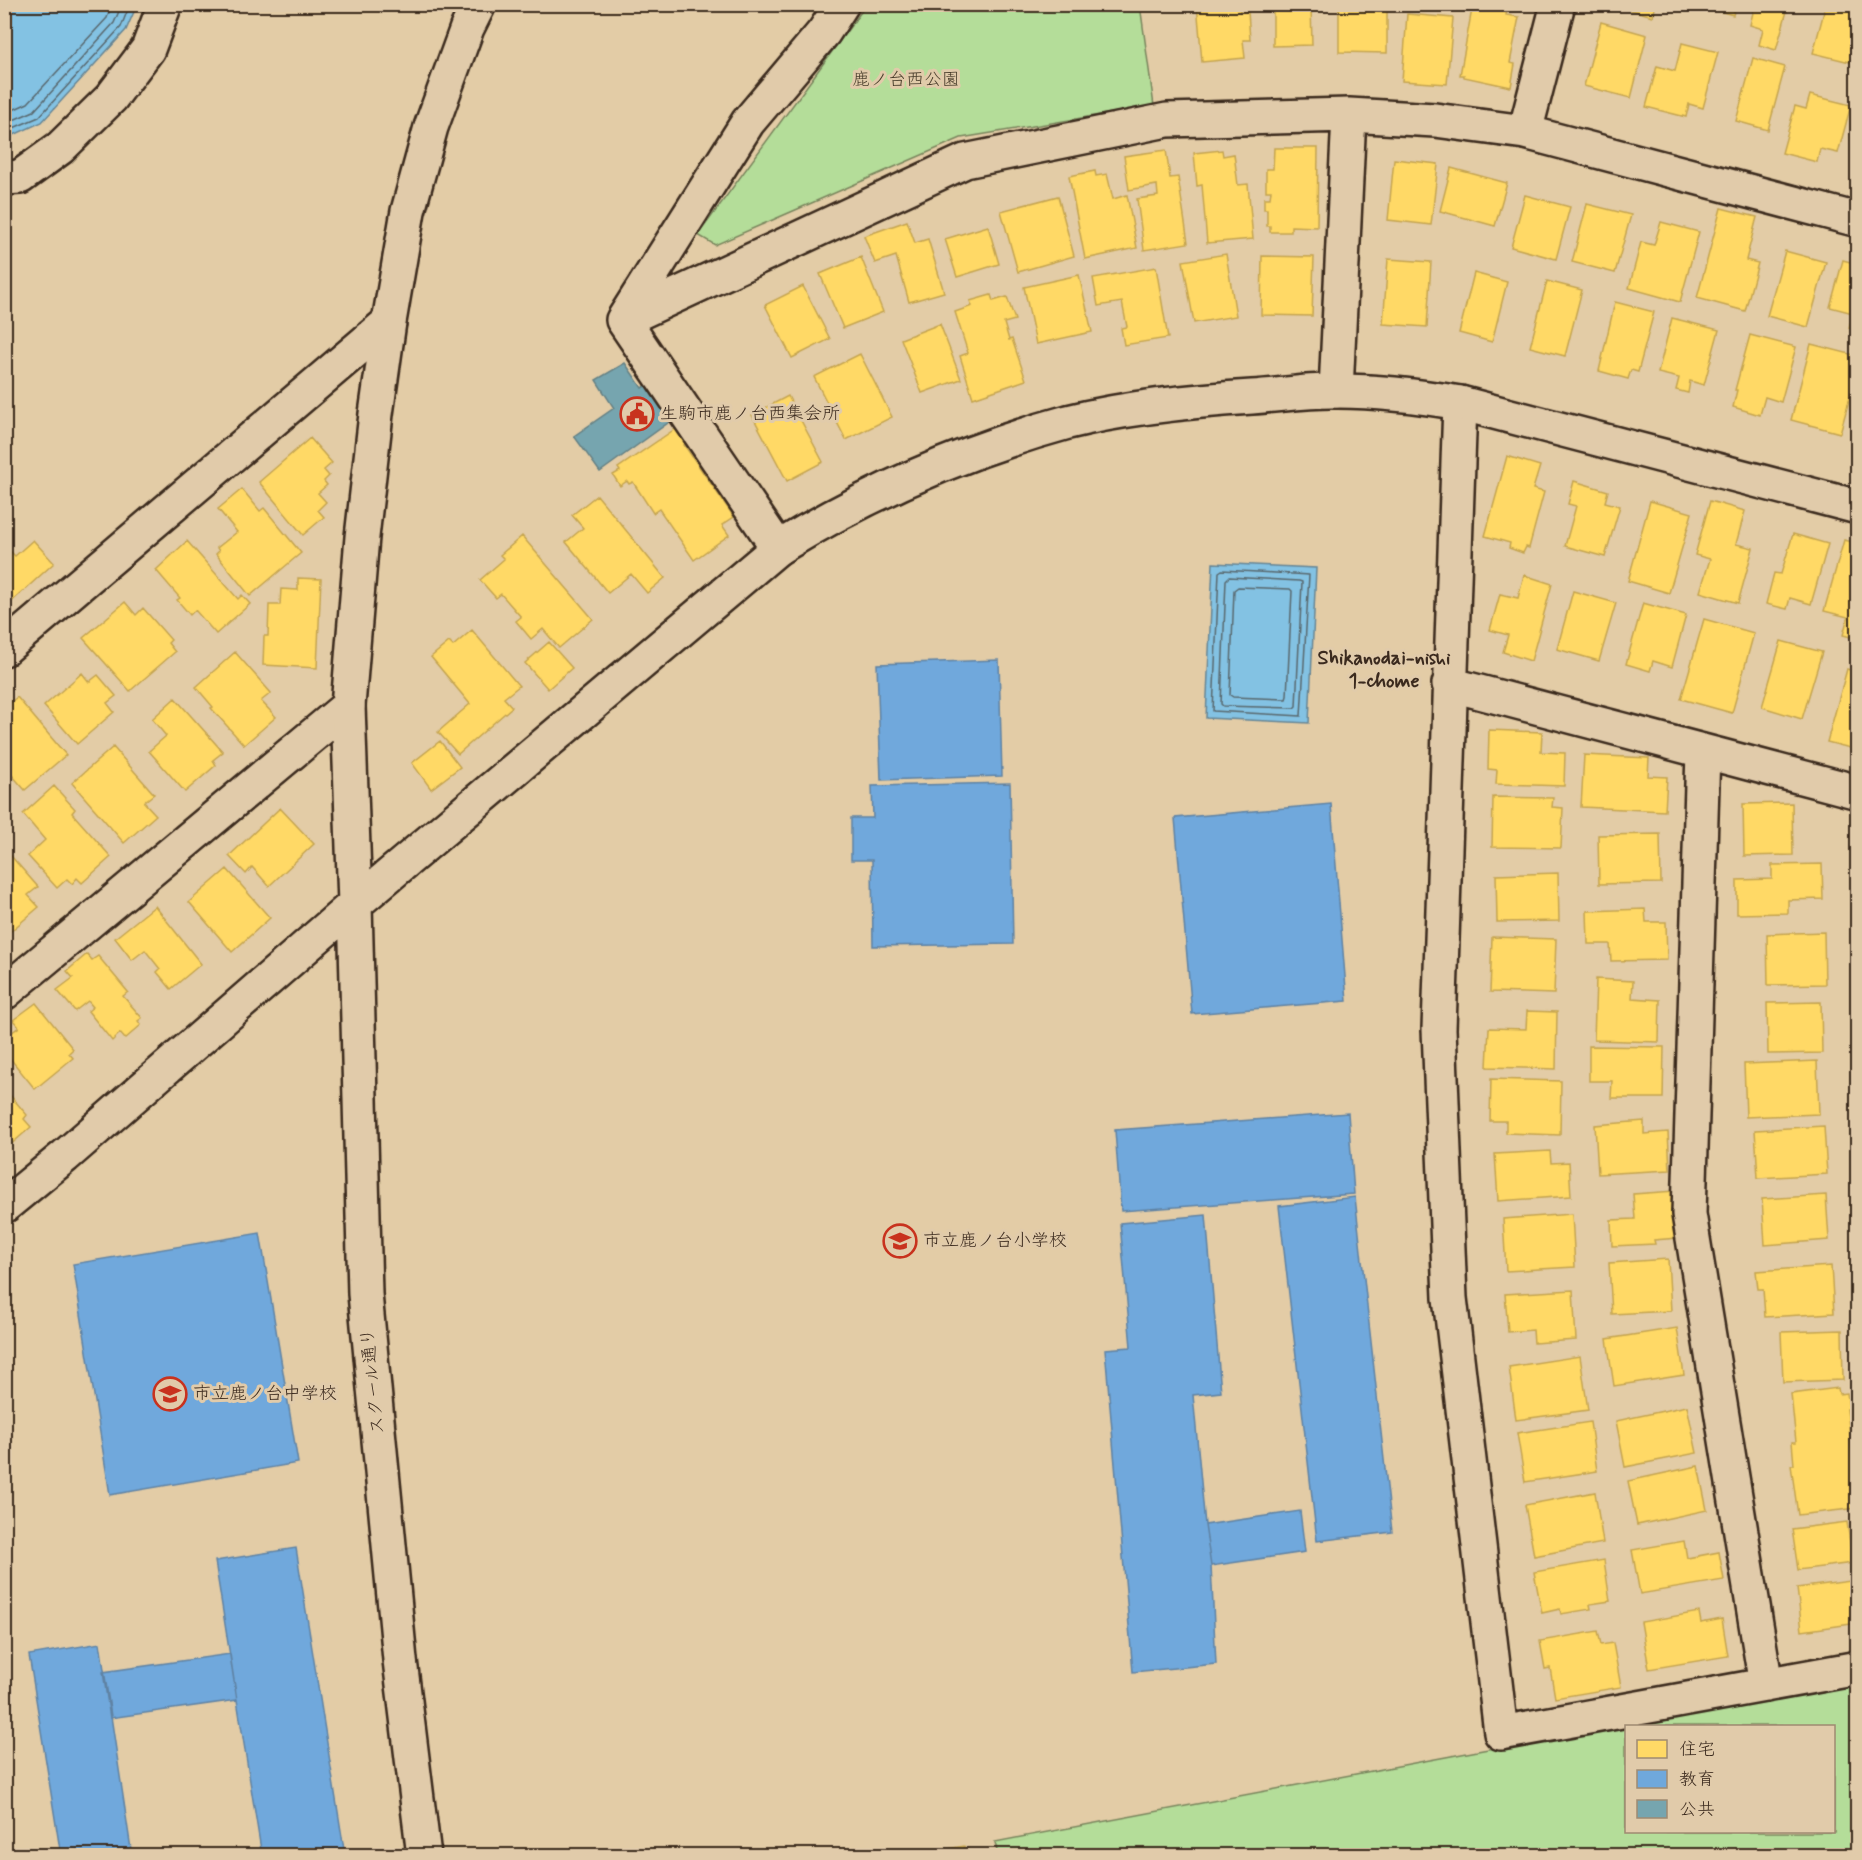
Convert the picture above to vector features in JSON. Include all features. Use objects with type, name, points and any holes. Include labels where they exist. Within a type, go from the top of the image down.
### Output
[{"type":"street","points":[[4,178],[20,177],[60,148],[111,98],[148,49],[165,4]]},
{"type":"street","name":"スクール通り","points":[[424,1856],[400,1660],[365,1294],[348,706],[362,537],[388,322],[408,211],[431,127],[467,28],[479,4]]},
{"type":"street","points":[[623,320],[748,122],[824,32],[842,4]]},
{"type":"street","points":[[1525,132],[1558,4]]},
{"type":"street","points":[[623,320],[965,161],[1167,120],[1349,115],[1435,120],[1525,132],[1857,220]]},
{"type":"street","points":[[1336,391],[1349,115]]},
{"type":"street","points":[[623,320],[778,548]]},
{"type":"street","points":[[4,649],[388,322]]},
{"type":"street","points":[[4,1206],[65,1156],[355,904],[778,548],[831,516],[943,463],[1069,422],[1155,406],[1336,391],[1401,393],[1460,403],[1857,507]]},
{"type":"street","points":[[1460,403],[1439,1029],[1450,1298],[1501,1733],[1857,1668]]},
{"type":"street","points":[[1449,684],[1857,792]]},
{"type":"street","points":[[4,993],[348,706]]},
{"type":"street","points":[[1704,751],[1689,1214],[1766,1684]]},
{"type":"green space","name":"鹿ノ台西公園","points":[[866,5],[1140,5],[1154,106],[961,138],[715,245],[698,235]]},
{"type":"green space","points":[[1857,1685],[1857,1855],[998,1856],[995,1842],[1625,1725],[1625,1833],[1835,1833],[1835,1725],[1627,1725]]},
{"type":"water","points":[[5,4],[137,5],[126,30],[42,122],[5,139]]},
{"type":"water","points":[[1213,563],[1316,568],[1309,723],[1206,718]]},
{"type":"building: 住宅","points":[[1197,4],[1240,4],[1240,12],[1248,11],[1250,40],[1243,40],[1245,58],[1202,62]]},
{"type":"building: 住宅","points":[[1273,4],[1311,4],[1312,45],[1273,46]]},
{"type":"building: 住宅","points":[[1339,4],[1387,4],[1387,53],[1339,52]]},
{"type":"building: 住宅","points":[[1477,4],[1507,10],[1506,15],[1519,17],[1510,63],[1515,64],[1511,87],[1460,75],[1472,9],[1476,9]]},
{"type":"building: 住宅","points":[[1609,4],[1656,4],[1653,16]]},
{"type":"building: 住宅","points":[[1696,4],[1736,4],[1733,15]]},
{"type":"building: 住宅","points":[[1755,4],[1789,4],[1776,50],[1759,45],[1763,29],[1750,25]]},
{"type":"building: 住宅","points":[[1826,4],[1858,4],[1858,64],[1813,53]]},
{"type":"building: 住宅","points":[[1407,14],[1453,18],[1447,84],[1402,81]]},
{"type":"building: 住宅","points":[[1601,22],[1647,35],[1631,98],[1584,86]]},
{"type":"building: 住宅","points":[[1682,43],[1718,52],[1703,108],[1689,104],[1686,117],[1646,107],[1657,66],[1675,71]]},
{"type":"building: 住宅","points":[[1753,58],[1785,67],[1768,130],[1736,121]]},
{"type":"building: 住宅","points":[[1810,95],[1851,105],[1838,153],[1820,149],[1817,162],[1782,153],[1795,106],[1806,109]]},
{"type":"building: 住宅","points":[[1274,148],[1318,148],[1317,227],[1291,226],[1291,232],[1270,232],[1270,226],[1267,226],[1267,209],[1264,209],[1264,198],[1270,198],[1271,191],[1266,191],[1266,169],[1273,169]]},
{"type":"building: 住宅","points":[[1166,150],[1170,178],[1178,177],[1188,243],[1144,250],[1137,199],[1158,196],[1157,185],[1129,190],[1124,156]]},
{"type":"building: 住宅","points":[[1222,150],[1223,156],[1234,154],[1238,185],[1248,184],[1253,239],[1207,243],[1202,185],[1197,186],[1194,153]]},
{"type":"building: 住宅","points":[[1394,159],[1438,164],[1431,225],[1388,220]]},
{"type":"building: 住宅","points":[[1451,168],[1507,183],[1495,226],[1440,211]]},
{"type":"building: 住宅","points":[[1095,171],[1096,176],[1107,174],[1113,199],[1127,195],[1137,248],[1085,259],[1069,176]]},
{"type":"building: 住宅","points":[[1525,195],[1570,207],[1556,259],[1511,247]]},
{"type":"building: 住宅","points":[[1058,196],[1074,256],[1018,272],[1001,211]]},
{"type":"building: 住宅","points":[[1587,204],[1631,215],[1615,273],[1572,262]]},
{"type":"building: 住宅","points":[[1721,208],[1757,217],[1746,260],[1758,263],[1745,311],[1697,298]]},
{"type":"building: 住宅","points":[[907,221],[915,243],[928,239],[944,292],[909,302],[896,256],[875,263],[864,236]]},
{"type":"building: 住宅","points":[[1661,222],[1699,232],[1680,302],[1629,288],[1641,242],[1654,245]]},
{"type":"building: 住宅","points":[[988,226],[999,264],[957,277],[945,239]]},
{"type":"building: 住宅","points":[[1785,251],[1826,262],[1808,327],[1767,316]]},
{"type":"building: 住宅","points":[[1226,254],[1236,316],[1194,323],[1183,261]]},
{"type":"building: 住宅","points":[[1262,256],[1314,257],[1312,316],[1261,315]]},
{"type":"building: 住宅","points":[[861,257],[883,312],[843,328],[820,274]]},
{"type":"building: 住宅","points":[[1388,259],[1431,262],[1427,327],[1383,324]]},
{"type":"building: 住宅","points":[[1843,260],[1858,264],[1858,331],[1849,328],[1853,313],[1830,307]]},
{"type":"building: 住宅","points":[[1156,267],[1168,338],[1124,345],[1121,328],[1127,327],[1122,302],[1098,306],[1093,278]]},
{"type":"building: 住宅","points":[[1474,273],[1507,282],[1492,342],[1459,333]]},
{"type":"building: 住宅","points":[[1079,275],[1092,332],[1036,344],[1024,287]]},
{"type":"building: 住宅","points":[[1547,281],[1582,290],[1565,356],[1530,347]]},
{"type":"building: 住宅","points":[[803,286],[830,339],[792,358],[765,305]]},
{"type":"building: 住宅","points":[[991,295],[993,301],[1007,297],[1015,320],[1004,323],[1026,380],[973,398],[960,356],[968,353],[955,312],[972,306],[970,301]]},
{"type":"building: 住宅","points":[[1615,302],[1654,312],[1638,372],[1631,370],[1628,379],[1599,371]]},
{"type":"building: 住宅","points":[[1672,318],[1719,330],[1704,385],[1690,381],[1688,393],[1676,390],[1679,378],[1658,373]]},
{"type":"building: 住宅","points":[[940,324],[961,379],[922,393],[901,339]]},
{"type":"building: 住宅","points":[[1750,335],[1796,347],[1781,402],[1765,397],[1760,415],[1733,407],[1737,390],[1735,390]]},
{"type":"building: 住宅","points":[[1811,344],[1858,356],[1858,368],[1840,433],[1791,420]]},
{"type":"building: 住宅","points":[[860,354],[892,417],[846,440],[814,377]]},
{"type":"building: 住宅","points":[[788,396],[823,462],[787,481],[752,415]]},
{"type":"building: 住宅","points":[[678,427],[688,442],[684,445],[734,517],[722,525],[729,535],[694,560],[659,509],[653,513],[633,482],[629,484],[627,481],[620,486],[613,475],[620,471],[618,468]]},
{"type":"building: 住宅","points":[[310,438],[332,463],[324,470],[329,476],[324,481],[327,485],[318,493],[326,502],[318,510],[324,517],[303,535],[259,482]]},
{"type":"building: 住宅","points":[[1507,456],[1540,466],[1533,489],[1544,492],[1529,548],[1526,547],[1523,553],[1509,548],[1510,543],[1485,536]]},
{"type":"building: 住宅","points":[[1574,481],[1608,491],[1605,502],[1620,506],[1605,557],[1565,546],[1576,506],[1568,504]]},
{"type":"building: 住宅","points":[[242,489],[260,511],[264,508],[301,553],[250,596],[216,554],[219,551],[217,548],[237,532],[218,509]]},
{"type":"building: 住宅","points":[[597,495],[665,578],[647,593],[631,574],[608,593],[566,542],[583,528],[572,515]]},
{"type":"building: 住宅","points":[[1650,501],[1692,513],[1669,593],[1628,581]]},
{"type":"building: 住宅","points":[[1710,501],[1745,511],[1736,544],[1753,548],[1738,603],[1700,592],[1710,559],[1695,555]]},
{"type":"building: 住宅","points":[[1793,534],[1828,544],[1811,604],[1790,598],[1787,609],[1766,604],[1774,573],[1781,574]]},
{"type":"building: 住宅","points":[[522,536],[593,619],[559,648],[543,629],[531,639],[516,621],[521,617],[501,594],[496,598],[480,580],[504,559],[500,555]]},
{"type":"building: 住宅","points":[[33,540],[54,563],[8,605],[4,602],[4,545],[15,556]]},
{"type":"building: 住宅","points":[[1844,540],[1858,543],[1858,639],[1843,635],[1848,617],[1824,611]]},
{"type":"building: 住宅","points":[[187,541],[238,599],[242,595],[250,604],[216,634],[195,610],[190,615],[177,600],[180,598],[156,570]]},
{"type":"building: 住宅","points":[[1524,575],[1552,584],[1531,661],[1503,652],[1508,635],[1490,630],[1500,594],[1518,598]]},
{"type":"building: 住宅","points":[[298,578],[321,579],[317,668],[263,665],[264,636],[268,636],[269,605],[280,605],[281,589],[298,590]]},
{"type":"building: 住宅","points":[[1573,591],[1616,603],[1599,661],[1557,649]]},
{"type":"building: 住宅","points":[[125,602],[136,615],[143,608],[171,640],[168,643],[175,652],[130,691],[83,638]]},
{"type":"building: 住宅","points":[[1643,603],[1686,615],[1672,667],[1653,661],[1650,671],[1626,664]]},
{"type":"building: 住宅","points":[[1704,619],[1754,633],[1732,713],[1681,699]]},
{"type":"building: 住宅","points":[[472,630],[519,686],[504,698],[512,707],[458,754],[438,732],[470,704],[431,657],[449,642],[453,646]]},
{"type":"building: 住宅","points":[[1781,641],[1822,652],[1802,719],[1762,707]]},
{"type":"building: 住宅","points":[[549,642],[572,668],[548,689],[525,663]]},
{"type":"building: 住宅","points":[[235,652],[271,693],[261,701],[276,717],[244,745],[211,708],[213,707],[196,687]]},
{"type":"building: 住宅","points":[[1847,669],[1858,672],[1858,750],[1827,742]]},
{"type":"building: 住宅","points":[[82,673],[89,682],[98,675],[116,696],[107,703],[114,712],[77,744],[44,706]]},
{"type":"building: 住宅","points":[[17,697],[66,755],[25,790],[4,766],[4,708]]},
{"type":"building: 住宅","points":[[175,698],[223,752],[213,760],[216,765],[185,792],[149,751],[166,736],[152,719]]},
{"type":"building: 住宅","points":[[1489,730],[1542,732],[1541,752],[1565,753],[1564,786],[1496,784],[1497,770],[1488,769]]},
{"type":"building: 住宅","points":[[440,741],[460,767],[431,789],[412,763]]},
{"type":"building: 住宅","points":[[113,747],[154,794],[144,802],[156,815],[124,843],[72,783]]},
{"type":"building: 住宅","points":[[1584,755],[1649,758],[1648,776],[1667,777],[1665,811],[1581,807]]},
{"type":"building: 住宅","points":[[54,786],[75,809],[72,813],[111,857],[82,883],[77,878],[72,884],[67,879],[57,888],[28,856],[45,840],[23,814]]},
{"type":"building: 住宅","points":[[1493,797],[1553,798],[1552,807],[1563,808],[1561,848],[1492,847]]},
{"type":"building: 住宅","points":[[1792,803],[1793,855],[1744,856],[1743,804]]},
{"type":"building: 住宅","points":[[280,808],[314,844],[269,886],[252,867],[246,874],[229,856]]},
{"type":"building: 住宅","points":[[1660,834],[1661,883],[1599,884],[1598,835]]},
{"type":"building: 住宅","points":[[4,848],[38,887],[28,895],[39,907],[11,931],[4,924]]},
{"type":"building: 住宅","points":[[1822,864],[1823,899],[1788,900],[1788,913],[1737,914],[1737,880],[1772,879],[1772,865]]},
{"type":"building: 住宅","points":[[227,869],[270,918],[232,952],[189,902]]},
{"type":"building: 住宅","points":[[1558,873],[1559,921],[1497,922],[1496,875]]},
{"type":"building: 住宅","points":[[155,906],[201,964],[171,989],[157,972],[160,969],[145,950],[132,960],[115,938]]},
{"type":"building: 住宅","points":[[1645,909],[1646,922],[1666,922],[1667,960],[1611,961],[1610,944],[1588,944],[1587,911]]},
{"type":"building: 住宅","points":[[1824,932],[1825,984],[1768,985],[1767,934]]},
{"type":"building: 住宅","points":[[1492,937],[1556,939],[1554,994],[1490,992]]},
{"type":"building: 住宅","points":[[87,954],[92,960],[98,956],[128,992],[123,996],[142,1018],[138,1021],[141,1025],[125,1039],[120,1033],[112,1041],[88,1011],[93,1007],[88,1001],[75,1011],[57,990],[73,978],[67,971]]},
{"type":"building: 住宅","points":[[1596,979],[1633,981],[1632,998],[1660,1000],[1659,1042],[1594,1040]]},
{"type":"building: 住宅","points":[[1821,1002],[1822,1053],[1768,1054],[1767,1003]]},
{"type":"building: 住宅","points":[[36,1003],[73,1049],[69,1053],[73,1058],[35,1089],[4,1051],[4,1038],[19,1027],[13,1020]]},
{"type":"building: 住宅","points":[[1527,1011],[1557,1012],[1556,1069],[1487,1067],[1489,1028],[1526,1029]]},
{"type":"building: 住宅","points":[[1589,1046],[1664,1047],[1663,1098],[1611,1098],[1612,1081],[1589,1081]]},
{"type":"building: 住宅","points":[[1817,1061],[1819,1114],[1746,1117],[1744,1064]]},
{"type":"building: 住宅","points":[[1491,1079],[1561,1081],[1560,1135],[1506,1133],[1506,1121],[1490,1121]]},
{"type":"building: 住宅","points":[[4,1088],[27,1115],[24,1119],[31,1127],[8,1147],[4,1142]]},
{"type":"building: 住宅","points":[[1644,1121],[1644,1134],[1668,1132],[1670,1170],[1598,1174],[1595,1125]]},
{"type":"building: 住宅","points":[[1824,1126],[1827,1174],[1758,1178],[1755,1130]]},
{"type":"building: 住宅","points":[[1550,1151],[1551,1163],[1569,1162],[1571,1196],[1498,1201],[1495,1154]]},
{"type":"building: 住宅","points":[[1675,1191],[1678,1238],[1654,1240],[1655,1244],[1612,1246],[1611,1220],[1635,1219],[1633,1194]]},
{"type":"building: 住宅","points":[[1826,1195],[1829,1240],[1765,1245],[1762,1199]]},
{"type":"building: 住宅","points":[[1572,1214],[1575,1267],[1506,1271],[1503,1219]]},
{"type":"building: 住宅","points":[[1668,1259],[1671,1311],[1612,1314],[1609,1263]]},
{"type":"building: 住宅","points":[[1831,1266],[1834,1313],[1765,1317],[1763,1289],[1758,1289],[1756,1271]]},
{"type":"building: 住宅","points":[[1573,1290],[1576,1340],[1534,1343],[1533,1330],[1508,1332],[1505,1294]]},
{"type":"building: 住宅","points":[[1677,1328],[1684,1375],[1614,1386],[1607,1339]]},
{"type":"building: 住宅","points":[[1842,1330],[1843,1380],[1783,1382],[1781,1332]]},
{"type":"building: 住宅","points":[[1580,1356],[1588,1410],[1516,1420],[1509,1367]]},
{"type":"building: 住宅","points":[[1838,1388],[1839,1394],[1847,1393],[1858,1508],[1798,1515],[1791,1465],[1794,1465],[1792,1442],[1796,1442],[1791,1394]]},
{"type":"building: 住宅","points":[[1687,1406],[1697,1453],[1625,1467],[1616,1421]]},
{"type":"building: 住宅","points":[[1590,1422],[1597,1471],[1525,1482],[1517,1433]]},
{"type":"building: 住宅","points":[[1698,1466],[1707,1510],[1637,1525],[1628,1481]]},
{"type":"building: 住宅","points":[[1595,1492],[1603,1543],[1534,1556],[1525,1505]]},
{"type":"building: 住宅","points":[[1847,1522],[1853,1563],[1798,1570],[1792,1529]]},
{"type":"building: 住宅","points":[[1684,1541],[1687,1558],[1719,1552],[1724,1580],[1640,1594],[1632,1550]]},
{"type":"building: 住宅","points":[[1604,1560],[1610,1601],[1590,1604],[1591,1609],[1561,1614],[1560,1609],[1542,1613],[1534,1572]]},
{"type":"building: 住宅","points":[[1858,1580],[1858,1623],[1802,1631],[1797,1588]]},
{"type":"building: 住宅","points":[[1699,1612],[1701,1623],[1722,1619],[1728,1656],[1649,1669],[1641,1622]]},
{"type":"building: 住宅","points":[[1598,1631],[1601,1645],[1613,1643],[1621,1687],[1555,1698],[1550,1668],[1545,1669],[1540,1641]]},
{"type":"building: 住宅","points":[[964,1846],[965,1850],[968,1849],[969,1856],[931,1856],[930,1852]]},
{"type":"building: 教育","points":[[999,660],[1002,776],[881,780],[877,664]]},
{"type":"building: 教育","points":[[1010,783],[1013,944],[873,946],[872,860],[851,860],[851,818],[873,818],[872,786]]},
{"type":"building: 教育","points":[[1331,804],[1347,1001],[1192,1014],[1175,818]]},
{"type":"building: 教育","points":[[1348,1113],[1354,1194],[1121,1211],[1115,1130]]},
{"type":"building: 教育","points":[[1355,1197],[1392,1532],[1317,1541],[1279,1206]]},
{"type":"building: 教育","points":[[1206,1215],[1221,1392],[1193,1395],[1211,1566],[1216,1664],[1133,1672],[1105,1349],[1131,1347],[1120,1223]]},
{"type":"building: 教育","points":[[260,1233],[298,1463],[110,1495],[73,1264]]},
{"type":"building: 教育","points":[[1300,1511],[1305,1552],[1211,1566],[1205,1525]]},
{"type":"building: 教育","points":[[296,1548],[345,1856],[262,1856],[237,1700],[215,1561]]},
{"type":"building: 教育","points":[[100,1643],[132,1856],[61,1856],[29,1655]]},
{"type":"building: 教育","points":[[230,1654],[237,1700],[110,1718],[103,1672]]},
{"type":"building: 公共","name":"生駒市鹿ノ台西集会所","points":[[625,363],[642,388],[647,385],[672,420],[600,472],[574,436],[614,408],[596,380]]},
{"type":"place","name":"生駒市鹿ノ台西集会所","points":[[637,414]]},
{"type":"place","name":"市立鹿ノ台小学校","points":[[900,1241]]},
{"type":"place","name":"市立鹿ノ台中学校","points":[[170,1394]]},
{"type":"district","name":"Shikanodai-nishi 1-chome","points":[[1384,670]]}]
